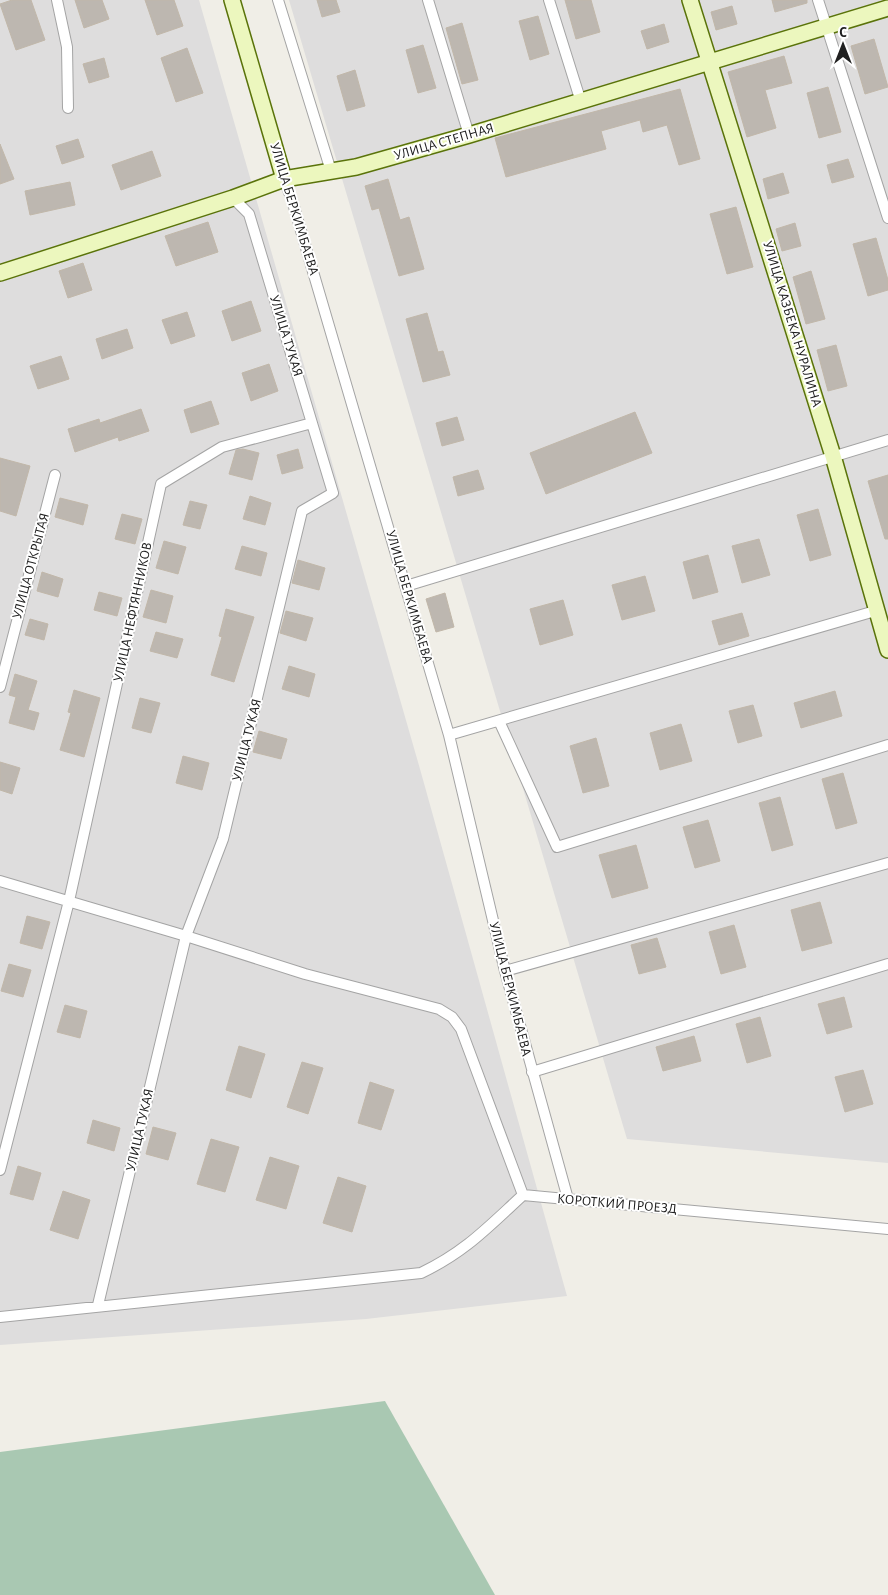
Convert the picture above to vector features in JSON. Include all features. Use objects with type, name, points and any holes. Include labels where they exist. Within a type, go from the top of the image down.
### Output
[{"type":"street","points":[[57,0],[66,47],[68,108]]},
{"type":"street","name":"УЛИЦА БЕРКИМБАЕВА","points":[[232,0],[449,735],[505,971],[568,1199]]},
{"type":"street","points":[[278,0],[331,171]]},
{"type":"street","points":[[428,0],[468,136]]},
{"type":"street","points":[[549,0],[581,102]]},
{"type":"street","name":"УЛИЦА КАЗБЕКА НУРАЛИНА","points":[[690,0],[833,456],[875,611],[888,650]]},
{"type":"street","points":[[818,0],[888,218]]},
{"type":"street","name":"УЛИЦА СТЕПНАЯ","points":[[0,273],[233,198],[284,179],[356,167],[468,136],[888,8]]},
{"type":"street","name":"УЛИЦА ТУКАЯ","points":[[98,1306],[186,936],[223,839],[302,511],[333,493],[249,214],[233,198]]},
{"type":"street","name":"УЛИЦА НЕФТЯННИКОВ","points":[[0,1170],[69,901],[161,484],[222,447],[312,423]]},
{"type":"street","points":[[406,586],[888,440]]},
{"type":"street","name":"УЛИЦА ОТКРЫТАЯ","points":[[0,686],[55,475]]},
{"type":"street","points":[[449,735],[875,611]]},
{"type":"street","points":[[499,721],[557,848],[888,745]]},
{"type":"street","points":[[505,971],[888,863]]},
{"type":"street","points":[[0,881],[186,936],[305,974],[439,1009],[452,1017],[461,1029],[522,1195],[468,1246],[448,1260],[421,1273],[0,1317]]},
{"type":"street","points":[[532,1072],[888,964]]},
{"type":"street","name":"КОРОТКИЙ ПРОЕЗД","points":[[522,1195],[888,1229]]},
{"type":"shaded area","points":[[0,0],[199,0],[420,769],[567,1296],[366,1319],[0,1345]]},
{"type":"shaded area","points":[[289,0],[888,0],[888,1163],[627,1139]]},
{"type":"green space","points":[[385,1401],[495,1595],[0,1595],[0,1452]]},
{"type":"building","points":[[12,0],[31,0],[45,40],[16,50],[0,4]]},
{"type":"building","points":[[75,0],[102,0],[109,19],[84,28]]},
{"type":"building","points":[[145,0],[174,0],[183,26],[157,35]]},
{"type":"building","points":[[317,0],[336,0],[340,12],[322,17]]},
{"type":"building","points":[[565,0],[591,0],[600,32],[576,39]]},
{"type":"building","points":[[772,0],[807,0],[807,3],[775,12]]},
{"type":"building","points":[[732,6],[737,24],[716,30],[711,12]]},
{"type":"building","points":[[538,16],[549,54],[530,60],[519,21]]},
{"type":"building","points":[[462,23],[478,80],[462,84],[446,28]]},
{"type":"building","points":[[664,24],[669,42],[647,49],[641,31]]},
{"type":"building","points":[[874,39],[888,87],[865,94],[851,46]]},
{"type":"building","points":[[423,45],[436,88],[418,93],[406,50]]},
{"type":"building","points":[[187,48],[203,93],[176,102],[161,58]]},
{"type":"building","points":[[784,56],[792,83],[765,90],[776,128],[747,137],[728,72]]},
{"type":"building","points":[[104,58],[109,77],[89,83],[83,64]]},
{"type":"building","points":[[355,70],[365,106],[347,111],[337,76]]},
{"type":"building","points":[[828,87],[841,132],[819,138],[807,93]]},
{"type":"building","points":[[680,89],[700,159],[679,165],[667,125],[643,132],[640,120],[601,131],[606,149],[506,177],[495,138]]},
{"type":"building","points":[[78,139],[84,157],[62,164],[56,146]]},
{"type":"building","points":[[0,144],[14,179],[0,184]]},
{"type":"building","points":[[152,151],[161,176],[121,190],[112,165]]},
{"type":"building","points":[[848,159],[854,177],[832,183],[827,165]]},
{"type":"building","points":[[783,173],[789,193],[768,199],[763,179]]},
{"type":"building","points":[[388,179],[400,220],[409,217],[424,269],[399,276],[379,208],[372,210],[365,186]]},
{"type":"building","points":[[70,182],[75,205],[30,215],[25,191]]},
{"type":"building","points":[[736,207],[753,267],[727,274],[710,214]]},
{"type":"building","points":[[208,222],[218,252],[176,266],[165,236]]},
{"type":"building","points":[[795,223],[801,246],[782,251],[776,229]]},
{"type":"building","points":[[876,238],[888,280],[888,290],[868,296],[853,244]]},
{"type":"building","points":[[83,263],[92,290],[68,298],[59,271]]},
{"type":"building","points":[[811,271],[825,319],[806,324],[793,277]]},
{"type":"building","points":[[251,301],[261,331],[232,341],[222,311]]},
{"type":"building","points":[[187,312],[195,336],[171,344],[162,320]]},
{"type":"building","points":[[427,313],[438,352],[443,351],[450,375],[423,382],[406,319]]},
{"type":"building","points":[[127,329],[133,348],[102,359],[96,339]]},
{"type":"building","points":[[836,345],[847,386],[828,391],[817,350]]},
{"type":"building","points":[[61,356],[69,379],[38,389],[30,366]]},
{"type":"building","points":[[269,364],[278,391],[251,401],[242,373]]},
{"type":"building","points":[[211,401],[219,424],[191,433],[184,410]]},
{"type":"building","points":[[141,409],[149,431],[119,441],[118,437],[75,452],[68,429],[99,419],[100,423]]},
{"type":"building","points":[[635,412],[652,453],[546,494],[530,453]]},
{"type":"building","points":[[457,417],[464,440],[442,446],[436,423]]},
{"type":"building","points":[[243,449],[259,453],[252,480],[229,474],[236,450]]},
{"type":"building","points":[[298,449],[303,468],[282,474],[277,455]]},
{"type":"building","points":[[0,458],[30,466],[16,516],[0,511]]},
{"type":"building","points":[[478,470],[484,489],[458,496],[453,477]]},
{"type":"building","points":[[888,475],[888,539],[885,539],[868,481]]},
{"type":"building","points":[[250,496],[271,503],[265,525],[243,519]]},
{"type":"building","points":[[60,498],[88,505],[83,525],[55,517]]},
{"type":"building","points":[[190,501],[207,505],[200,529],[183,525]]},
{"type":"building","points":[[818,509],[831,555],[810,561],[797,515]]},
{"type":"building","points":[[122,514],[142,519],[135,544],[115,539]]},
{"type":"building","points":[[759,539],[770,575],[742,583],[732,546]]},
{"type":"building","points":[[164,541],[186,547],[178,574],[156,568]]},
{"type":"building","points":[[242,546],[267,553],[261,576],[235,569]]},
{"type":"building","points":[[708,555],[718,592],[693,599],[683,562]]},
{"type":"building","points":[[298,560],[325,568],[319,590],[292,583]]},
{"type":"building","points":[[42,572],[63,579],[58,597],[37,591]]},
{"type":"building","points":[[645,576],[655,611],[622,620],[612,585]]},
{"type":"building","points":[[151,590],[173,596],[166,623],[143,617]]},
{"type":"building","points":[[99,592],[122,598],[117,616],[94,610]]},
{"type":"building","points":[[445,593],[454,627],[436,632],[426,599]]},
{"type":"building","points":[[563,600],[573,635],[540,645],[530,609]]},
{"type":"building","points":[[226,609],[254,617],[234,682],[211,675],[222,637],[219,636]]},
{"type":"building","points":[[286,611],[313,618],[306,641],[280,633]]},
{"type":"building","points":[[742,613],[749,636],[719,645],[712,621]]},
{"type":"building","points":[[30,619],[48,624],[44,640],[25,635]]},
{"type":"building","points":[[156,632],[183,639],[177,658],[150,651]]},
{"type":"building","points":[[289,666],[315,674],[309,697],[282,689]]},
{"type":"building","points":[[15,674],[37,681],[28,710],[39,713],[34,730],[9,723],[16,697],[9,695]]},
{"type":"building","points":[[74,690],[100,698],[84,757],[60,750],[71,713],[68,712]]},
{"type":"building","points":[[835,691],[842,716],[801,728],[794,703]]},
{"type":"building","points":[[140,698],[160,703],[151,733],[132,728]]},
{"type":"building","points":[[753,705],[762,736],[738,743],[729,711]]},
{"type":"building","points":[[681,724],[692,761],[660,770],[650,733]]},
{"type":"building","points":[[259,731],[287,739],[281,759],[253,752]]},
{"type":"building","points":[[596,738],[609,786],[583,793],[570,746]]},
{"type":"building","points":[[183,756],[209,763],[202,790],[176,783]]},
{"type":"building","points":[[0,762],[20,768],[12,794],[0,790]]},
{"type":"building","points":[[843,773],[857,823],[836,829],[822,779]]},
{"type":"building","points":[[780,797],[793,845],[772,851],[759,803]]},
{"type":"building","points":[[708,820],[720,861],[695,868],[683,827]]},
{"type":"building","points":[[636,845],[648,888],[612,898],[599,855]]},
{"type":"building","points":[[820,902],[832,943],[802,951],[791,910]]},
{"type":"building","points":[[27,916],[50,922],[42,949],[20,943]]},
{"type":"building","points":[[734,925],[746,967],[721,974],[709,932]]},
{"type":"building","points":[[657,938],[666,967],[639,974],[631,945]]},
{"type":"building","points":[[9,964],[31,970],[23,997],[1,991]]},
{"type":"building","points":[[844,997],[852,1027],[827,1034],[818,1004]]},
{"type":"building","points":[[65,1005],[87,1011],[80,1038],[57,1032]]},
{"type":"building","points":[[760,1017],[771,1056],[747,1063],[736,1024]]},
{"type":"building","points":[[694,1036],[701,1061],[663,1071],[656,1047]]},
{"type":"building","points":[[239,1046],[265,1054],[251,1098],[226,1090]]},
{"type":"building","points":[[302,1062],[323,1068],[308,1114],[287,1107]]},
{"type":"building","points":[[863,1070],[873,1104],[845,1112],[835,1077]]},
{"type":"building","points":[[370,1082],[394,1090],[381,1130],[358,1123]]},
{"type":"building","points":[[93,1120],[120,1128],[114,1151],[87,1143]]},
{"type":"building","points":[[153,1127],[176,1133],[168,1160],[146,1154]]},
{"type":"building","points":[[211,1139],[239,1147],[225,1192],[197,1184]]},
{"type":"building","points":[[270,1157],[299,1166],[286,1209],[256,1200]]},
{"type":"building","points":[[18,1166],[41,1173],[33,1200],[10,1194]]},
{"type":"building","points":[[338,1177],[366,1186],[352,1232],[323,1223]]},
{"type":"building","points":[[63,1191],[90,1200],[78,1239],[50,1230]]}]
